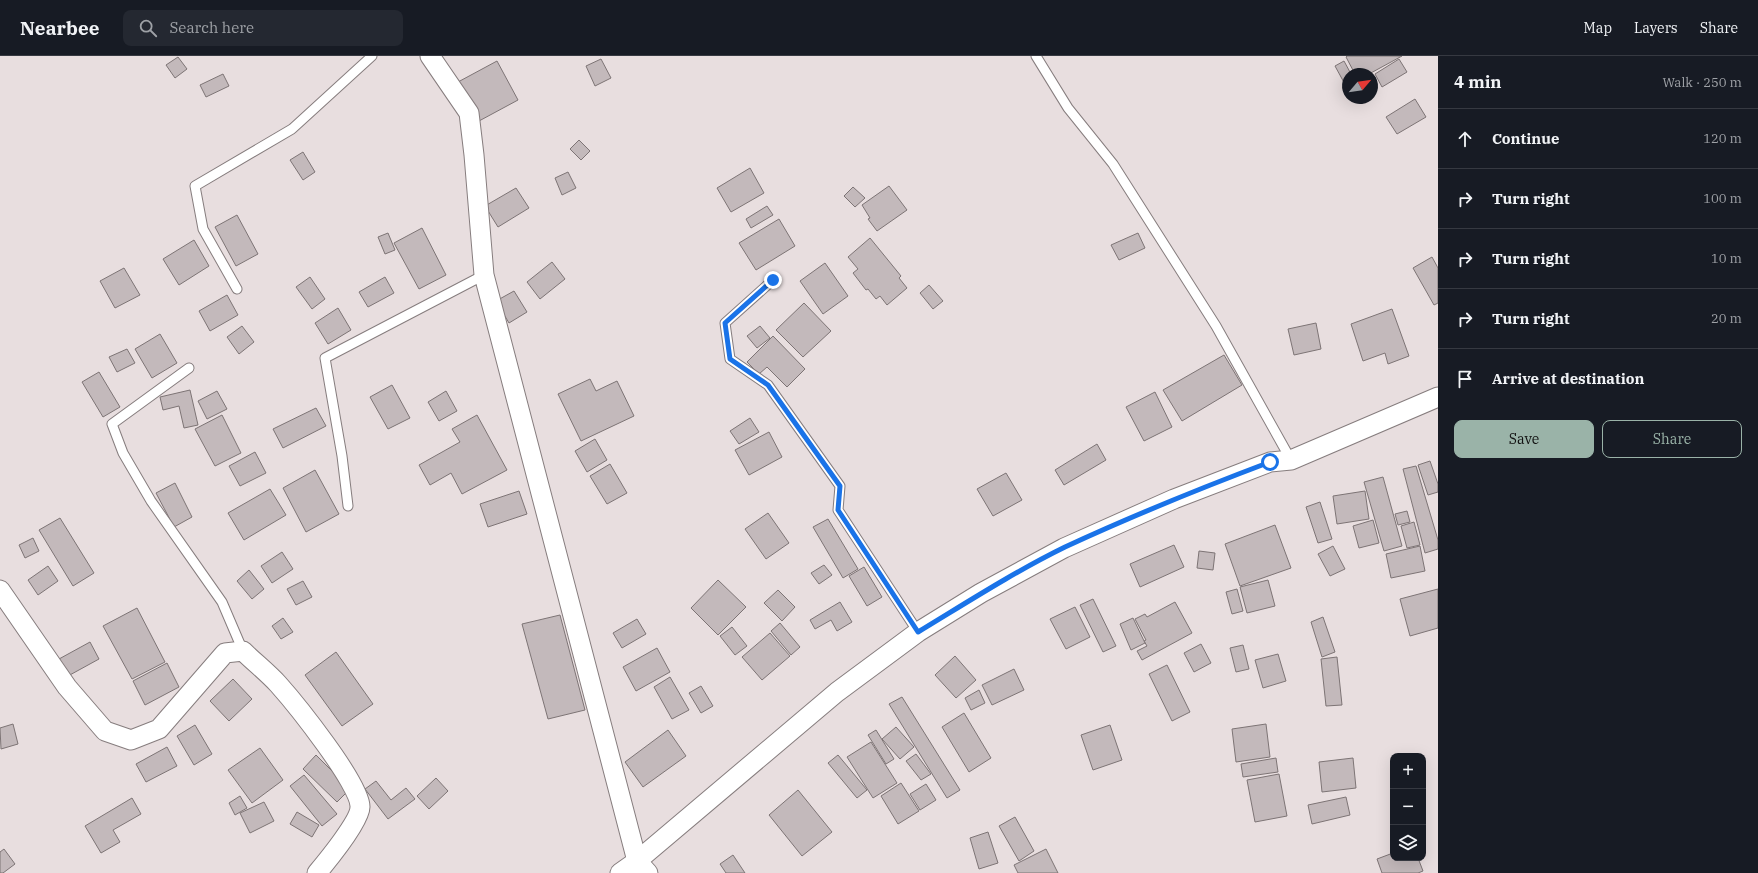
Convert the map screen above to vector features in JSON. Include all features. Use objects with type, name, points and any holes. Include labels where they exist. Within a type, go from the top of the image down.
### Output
[{"type":"street","points":[[430,56],[469,113],[484,275],[643,867]]},
{"type":"street","points":[[620,873],[643,867],[837,692],[918,632],[981,593],[1064,548],[1174,498],[1270,462],[1291,460],[1438,397]]},
{"type":"street","points":[[0,590],[67,687],[105,730],[131,740],[159,729],[225,653],[243,651],[278,684],[343,768],[357,791],[360,808],[351,828],[317,873]]},
{"type":"lane","points":[[237,289],[204,229],[195,186],[292,129],[372,56]]},
{"type":"lane","points":[[1036,56],[1068,108],[1113,164],[1216,326],[1291,460]]},
{"type":"lane","points":[[348,506],[342,456],[325,358],[484,275]]},
{"type":"lane","points":[[773,280],[725,323],[730,359],[768,385],[840,486],[838,510],[918,632]]},
{"type":"lane","points":[[189,368],[112,424],[123,453],[151,501],[222,602],[243,651]]},
{"type":"building","points":[[1402,56],[1378,69],[1352,68],[1346,57]]},
{"type":"building","points":[[178,57],[187,69],[175,78],[166,65]]},
{"type":"building","points":[[601,59],[611,78],[595,86],[586,66]]},
{"type":"building","points":[[1399,59],[1407,72],[1382,87],[1378,80],[1378,72]]},
{"type":"building","points":[[497,61],[518,100],[479,121],[458,82]]},
{"type":"building","points":[[1344,61],[1348,68],[1342,68],[1342,79],[1335,66]]},
{"type":"building","points":[[223,74],[229,86],[206,97],[200,85]]},
{"type":"building","points":[[1415,99],[1426,117],[1397,134],[1386,117]]},
{"type":"building","points":[[579,140],[590,151],[581,160],[570,149]]},
{"type":"building","points":[[303,152],[315,172],[303,180],[290,160]]},
{"type":"building","points":[[750,168],[764,193],[731,212],[717,188]]},
{"type":"building","points":[[568,172],[576,188],[562,195],[555,178]]},
{"type":"building","points":[[889,186],[907,210],[877,231],[868,219],[870,218],[862,205]]},
{"type":"building","points":[[853,187],[865,198],[855,207],[844,196]]},
{"type":"building","points":[[516,188],[529,208],[498,227],[485,206]]},
{"type":"building","points":[[767,206],[773,215],[751,228],[746,219]]},
{"type":"building","points":[[237,215],[258,254],[236,266],[215,227]]},
{"type":"building","points":[[779,219],[795,246],[756,270],[739,243]]},
{"type":"building","points":[[422,228],[446,275],[419,289],[394,243]]},
{"type":"building","points":[[388,233],[395,250],[385,254],[378,237]]},
{"type":"building","points":[[1138,233],[1145,248],[1119,260],[1111,245]]},
{"type":"building","points":[[870,238],[901,276],[899,278],[907,288],[887,305],[880,296],[876,299],[868,289],[866,290],[853,273],[858,269],[848,257]]},
{"type":"building","points":[[194,240],[209,266],[179,285],[163,259]]},
{"type":"building","points":[[1432,257],[1438,268],[1438,303],[1434,305],[1413,268]]},
{"type":"building","points":[[552,262],[565,279],[540,299],[527,282]]},
{"type":"building","points":[[825,263],[848,296],[823,314],[800,281]]},
{"type":"building","points":[[124,268],[140,295],[115,308],[100,281]]},
{"type":"building","points":[[310,277],[325,299],[312,309],[296,287]]},
{"type":"building","points":[[385,277],[394,293],[368,307],[359,292]]},
{"type":"building","points":[[929,285],[943,301],[933,309],[920,293]]},
{"type":"building","points":[[514,291],[527,312],[509,323],[496,301]]},
{"type":"building","points":[[227,295],[238,315],[210,331],[199,311]]},
{"type":"building","points":[[804,303],[831,331],[803,357],[776,330]]},
{"type":"building","points":[[338,308],[351,330],[328,344],[315,323]]},
{"type":"building","points":[[1392,309],[1409,356],[1388,364],[1385,353],[1363,361],[1351,324]]},
{"type":"building","points":[[1316,323],[1321,349],[1294,355],[1288,329]]},
{"type":"building","points":[[242,326],[254,342],[239,354],[227,337]]},
{"type":"building","points":[[760,326],[770,338],[757,348],[747,336]]},
{"type":"building","points":[[160,334],[177,363],[152,378],[135,349]]},
{"type":"building","points":[[773,336],[805,369],[787,387],[767,367],[759,374],[747,362]]},
{"type":"building","points":[[127,349],[135,363],[117,372],[109,357]]},
{"type":"building","points":[[1224,355],[1242,385],[1182,421],[1163,390]]},
{"type":"building","points":[[99,372],[120,407],[103,417],[82,382]]},
{"type":"building","points":[[590,379],[596,391],[617,381],[634,416],[581,441],[558,394]]},
{"type":"building","points":[[392,385],[410,418],[388,429],[370,397]]},
{"type":"building","points":[[190,390],[198,425],[184,428],[179,406],[163,410],[160,397]]},
{"type":"building","points":[[217,391],[227,409],[207,419],[198,401]]},
{"type":"building","points":[[446,391],[457,411],[439,421],[428,402]]},
{"type":"building","points":[[1155,392],[1172,427],[1144,441],[1126,407]]},
{"type":"building","points":[[316,408],[326,426],[283,448],[273,429]]},
{"type":"building","points":[[222,415],[241,453],[215,466],[195,429]]},
{"type":"building","points":[[477,415],[507,470],[462,494],[451,473],[430,485],[419,465],[460,442],[452,429]]},
{"type":"building","points":[[750,418],[759,432],[739,444],[730,431]]},
{"type":"building","points":[[769,432],[782,457],[749,475],[735,450]]},
{"type":"building","points":[[595,439],[607,460],[587,472],[575,451]]},
{"type":"building","points":[[1097,444],[1106,460],[1064,485],[1055,470]]},
{"type":"building","points":[[255,452],[266,473],[240,486],[229,466]]},
{"type":"building","points":[[1430,461],[1438,484],[1438,492],[1428,495],[1418,465]]},
{"type":"building","points":[[610,464],[627,493],[607,504],[590,476]]},
{"type":"building","points":[[1416,466],[1438,540],[1438,549],[1425,553],[1403,469]]},
{"type":"building","points":[[315,470],[339,514],[306,532],[283,488]]},
{"type":"building","points":[[1006,473],[1022,500],[993,516],[977,489]]},
{"type":"building","points":[[1383,477],[1402,546],[1384,551],[1364,482]]},
{"type":"building","points":[[175,483],[192,517],[174,527],[156,493]]},
{"type":"building","points":[[270,489],[286,515],[244,540],[228,513]]},
{"type":"building","points":[[519,491],[527,514],[488,527],[480,504]]},
{"type":"building","points":[[1365,491],[1369,519],[1337,524],[1333,496]]},
{"type":"building","points":[[1320,502],[1332,539],[1318,543],[1306,507]]},
{"type":"building","points":[[1407,511],[1410,522],[1398,525],[1395,514]]},
{"type":"building","points":[[768,513],[789,543],[766,559],[745,529]]},
{"type":"building","points":[[60,518],[94,573],[73,586],[39,530]]},
{"type":"building","points":[[828,519],[858,569],[843,578],[813,527]]},
{"type":"building","points":[[1373,520],[1379,543],[1359,548],[1353,526]]},
{"type":"building","points":[[1414,522],[1420,545],[1407,548],[1401,526]]},
{"type":"building","points":[[1275,525],[1291,568],[1240,586],[1225,544]]},
{"type":"building","points":[[33,538],[39,551],[25,558],[19,545]]},
{"type":"building","points":[[1174,545],[1184,567],[1140,587],[1130,564]]},
{"type":"building","points":[[1333,546],[1345,569],[1330,576],[1318,554]]},
{"type":"building","points":[[1420,546],[1425,571],[1391,578],[1386,554]]},
{"type":"building","points":[[1199,551],[1215,553],[1213,570],[1197,568]]},
{"type":"building","points":[[282,552],[293,569],[272,583],[261,566]]},
{"type":"building","points":[[824,565],[832,575],[819,584],[811,573]]},
{"type":"building","points":[[48,566],[58,581],[38,595],[28,580]]},
{"type":"building","points":[[864,567],[882,597],[867,606],[849,576]]},
{"type":"building","points":[[249,570],[264,589],[252,599],[237,581]]},
{"type":"building","points":[[718,580],[746,607],[718,635],[691,608]]},
{"type":"building","points":[[1268,580],[1275,606],[1247,613],[1240,587]]},
{"type":"building","points":[[303,581],[312,597],[296,605],[287,589]]},
{"type":"building","points":[[1237,589],[1243,611],[1232,614],[1226,592]]},
{"type":"building","points":[[1438,589],[1438,628],[1410,636],[1400,599]]},
{"type":"building","points":[[778,590],[795,607],[782,621],[764,603]]},
{"type":"building","points":[[1093,599],[1116,646],[1103,652],[1080,605]]},
{"type":"building","points":[[840,602],[852,622],[837,631],[831,620],[815,629],[810,620]]},
{"type":"building","points":[[1175,602],[1192,633],[1142,660],[1137,651],[1147,646],[1144,641],[1146,640],[1135,619],[1145,614],[1147,617]]},
{"type":"building","points":[[1075,607],[1090,637],[1066,649],[1050,619]]},
{"type":"building","points":[[137,608],[165,662],[132,679],[103,626]]},
{"type":"building","points":[[560,615],[585,710],[548,719],[522,624]]},
{"type":"building","points":[[1323,617],[1335,652],[1322,657],[1311,622]]},
{"type":"building","points":[[283,618],[293,632],[281,639],[272,626]]},
{"type":"building","points":[[1133,618],[1145,643],[1131,650],[1120,624]]},
{"type":"building","points":[[637,619],[646,634],[622,648],[613,633]]},
{"type":"building","points":[[780,623],[800,647],[791,655],[771,631]]},
{"type":"building","points":[[732,627],[747,646],[735,655],[720,636]]},
{"type":"building","points":[[770,633],[790,656],[762,680],[742,657]]},
{"type":"building","points":[[90,642],[99,659],[68,676],[59,659]]},
{"type":"building","points":[[1201,644],[1211,663],[1194,672],[1184,653]]},
{"type":"building","points":[[1243,645],[1249,669],[1236,672],[1230,648]]},
{"type":"building","points":[[657,648],[670,672],[636,691],[623,667]]},
{"type":"building","points":[[336,652],[373,704],[342,726],[305,675]]},
{"type":"building","points":[[1278,654],[1286,681],[1263,688],[1255,660]]},
{"type":"building","points":[[955,656],[976,680],[956,698],[935,675]]},
{"type":"building","points":[[1337,657],[1342,705],[1326,706],[1321,659]]},
{"type":"building","points":[[167,663],[179,687],[145,705],[133,681]]},
{"type":"building","points":[[1167,665],[1190,712],[1172,721],[1149,674]]},
{"type":"building","points":[[1014,669],[1024,690],[992,705],[982,685]]},
{"type":"building","points":[[670,677],[689,710],[672,719],[654,687]]},
{"type":"building","points":[[233,679],[252,699],[229,721],[210,701]]},
{"type":"building","points":[[701,686],[713,706],[701,713],[689,693]]},
{"type":"building","points":[[979,690],[985,703],[971,710],[965,698]]},
{"type":"building","points":[[902,697],[960,790],[947,798],[889,704]]},
{"type":"building","points":[[964,713],[991,758],[969,772],[942,727]]},
{"type":"building","points":[[13,724],[18,744],[1,749],[0,728]]},
{"type":"building","points":[[1266,724],[1270,757],[1236,762],[1232,729]]},
{"type":"building","points":[[195,725],[212,754],[194,765],[177,736]]},
{"type":"building","points":[[1110,725],[1122,760],[1093,770],[1081,735]]},
{"type":"building","points":[[896,727],[914,747],[900,759],[882,739]]},
{"type":"building","points":[[668,730],[686,756],[643,787],[625,762]]},
{"type":"building","points":[[876,730],[894,759],[886,764],[868,735]]},
{"type":"building","points":[[871,742],[897,783],[873,798],[847,757]]},
{"type":"building","points":[[167,747],[177,766],[146,782],[136,764]]},
{"type":"building","points":[[260,748],[283,780],[252,803],[228,770]]},
{"type":"building","points":[[916,754],[931,774],[921,780],[906,761]]},
{"type":"building","points":[[316,755],[350,789],[337,802],[303,769]]},
{"type":"building","points":[[838,755],[867,790],[857,798],[828,763]]},
{"type":"building","points":[[1276,758],[1278,772],[1243,777],[1241,764]]},
{"type":"building","points":[[1353,758],[1356,788],[1322,792],[1319,762]]},
{"type":"building","points":[[1279,774],[1287,816],[1255,822],[1247,780]]},
{"type":"building","points":[[304,775],[337,814],[322,826],[290,786]]},
{"type":"building","points":[[436,778],[448,791],[429,809],[417,796]]},
{"type":"building","points":[[376,781],[391,800],[406,788],[415,799],[388,819],[365,789]]},
{"type":"building","points":[[901,783],[919,811],[898,824],[881,796]]},
{"type":"building","points":[[926,784],[936,800],[920,810],[910,794]]},
{"type":"building","points":[[798,790],[832,832],[802,856],[769,815]]},
{"type":"building","points":[[240,796],[247,808],[235,815],[229,803]]},
{"type":"building","points":[[1346,797],[1350,815],[1312,824],[1308,805]]},
{"type":"building","points":[[132,798],[141,814],[113,830],[120,842],[101,853],[85,826]]},
{"type":"building","points":[[264,802],[274,821],[250,833],[240,813]]},
{"type":"building","points":[[297,812],[319,825],[312,837],[290,824]]},
{"type":"building","points":[[1015,817],[1034,851],[1019,861],[999,826]]},
{"type":"building","points":[[988,832],[998,863],[979,869],[970,838]]},
{"type":"building","points":[[4,849],[15,864],[3,873],[0,873],[0,852]]},
{"type":"building","points":[[1046,849],[1058,873],[1018,873],[1014,865]]},
{"type":"building","points":[[1390,854],[1390,861],[1419,861],[1423,871],[1418,873],[1382,873],[1377,859]]},
{"type":"building","points":[[733,855],[745,873],[726,873],[720,864]]},
{"type":"route","points":[[773,280],[725,323],[730,359],[768,385],[840,486],[838,510],[918,632],[981,593],[1064,548],[1174,498],[1270,462]]}]
